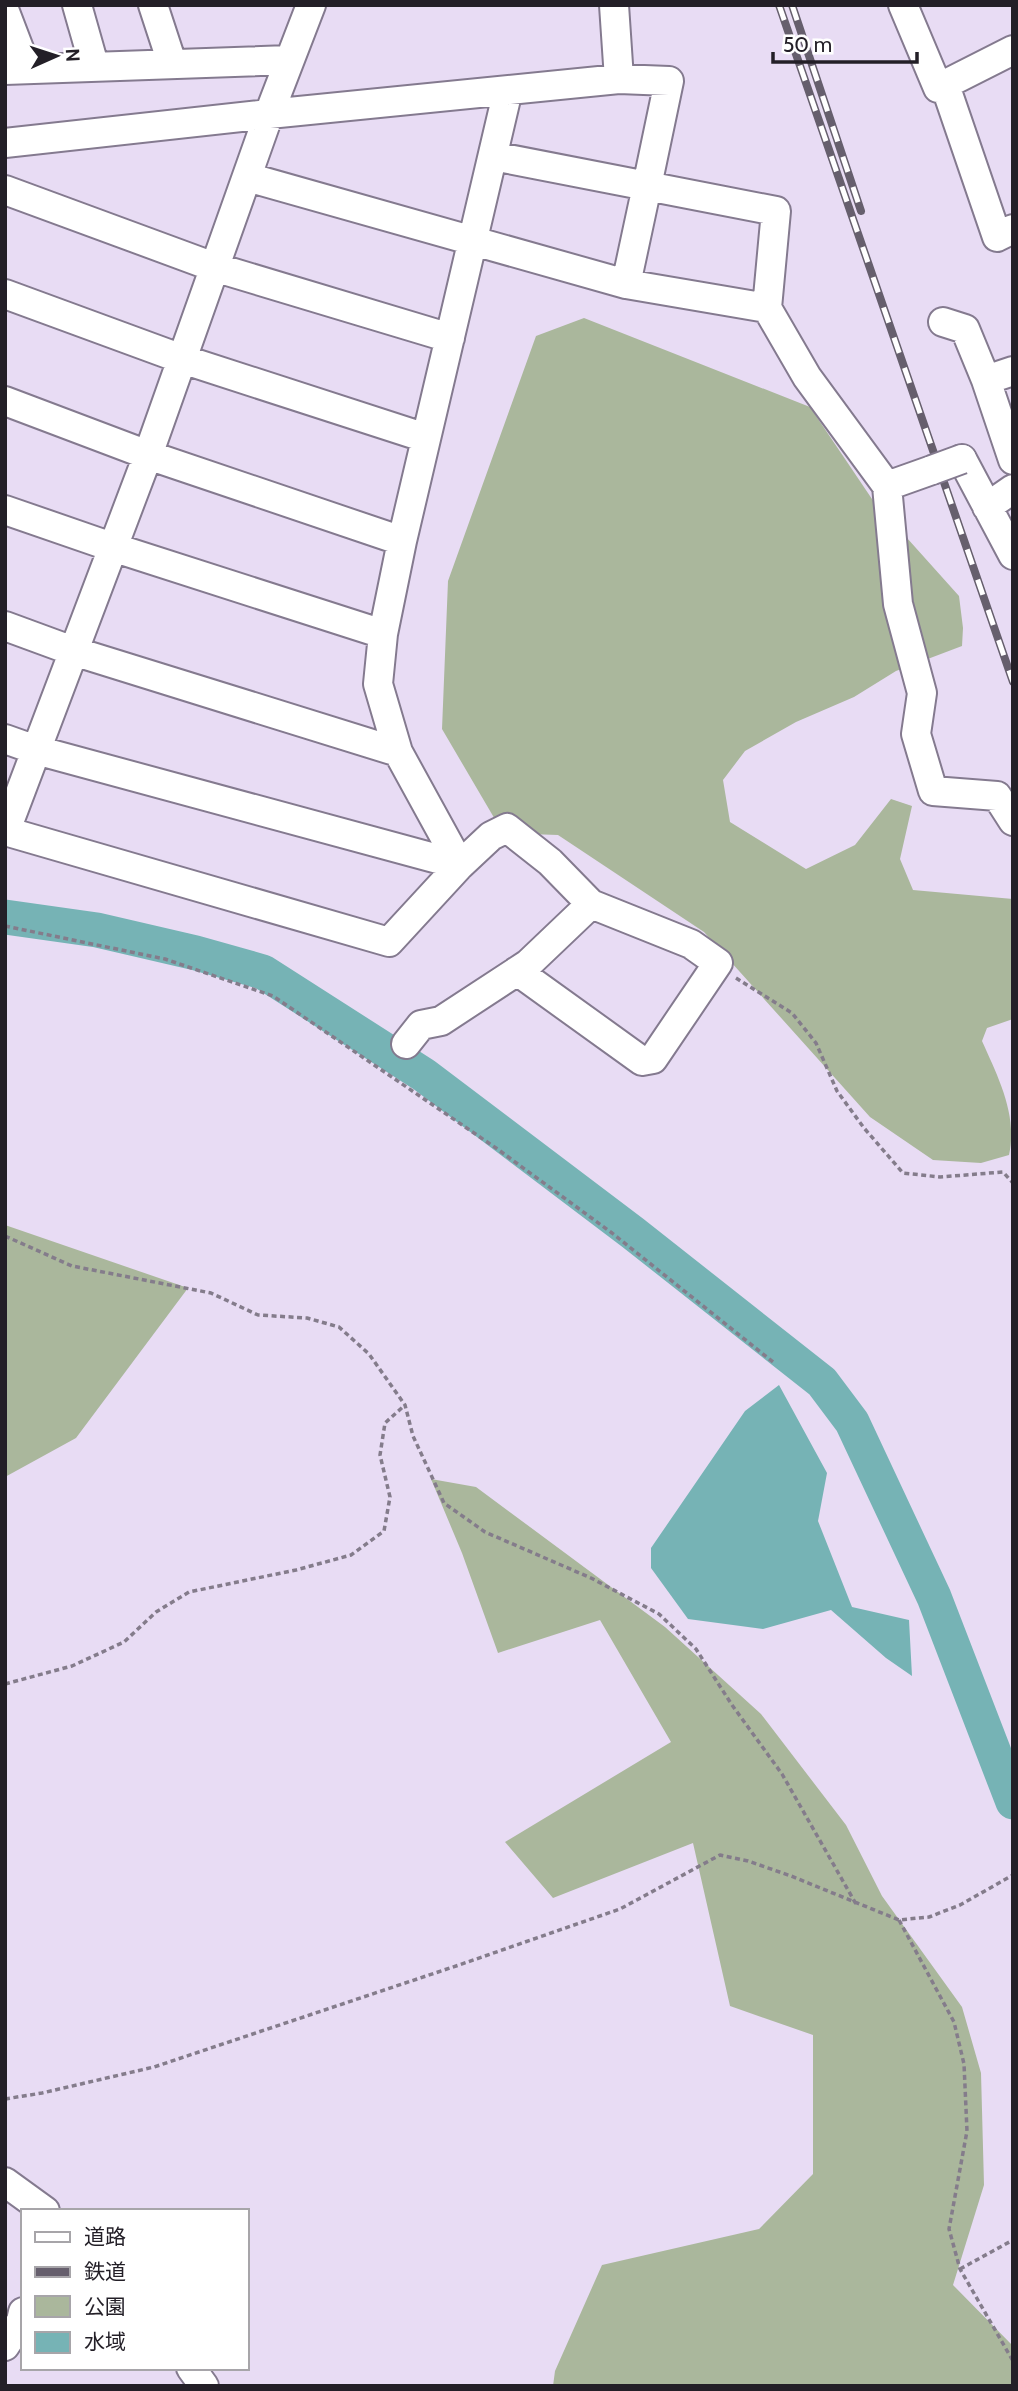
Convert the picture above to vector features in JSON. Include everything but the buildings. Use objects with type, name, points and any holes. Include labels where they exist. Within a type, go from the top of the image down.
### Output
[{"type":"street","points":[[78,5],[94,65]]},
{"type":"street","points":[[5,824],[9,822],[148,455],[269,114],[311,5]]},
{"type":"street","points":[[614,5],[619,79]]},
{"type":"street","points":[[904,5],[938,88],[1013,50]]},
{"type":"street","points":[[160,7],[172,63]]},
{"type":"street","points":[[5,12],[16,69],[289,60]]},
{"type":"street","points":[[5,143],[619,79],[669,81],[626,284]]},
{"type":"street","points":[[945,85],[997,237],[1013,229]]},
{"type":"street","points":[[460,865],[398,752],[378,684],[383,634],[402,541],[508,90]]},
{"type":"street","points":[[493,156],[776,211],[767,308],[807,377],[887,486],[898,604],[922,693],[916,734],[933,791],[997,796],[1013,821]]},
{"type":"street","points":[[247,177],[626,284],[767,308]]},
{"type":"street","points":[[5,190],[215,267],[450,338]]},
{"type":"street","points":[[5,294],[182,359],[426,438]]},
{"type":"street","points":[[943,322],[965,329],[986,380],[1013,460]]},
{"type":"street","points":[[986,380],[1013,371]]},
{"type":"street","points":[[5,401],[148,455],[402,541]]},
{"type":"street","points":[[887,486],[962,459],[1013,555]]},
{"type":"street","points":[[987,507],[1013,489]]},
{"type":"street","points":[[5,510],[383,634]]},
{"type":"street","points":[[5,626],[73,651],[398,752]]},
{"type":"street","points":[[5,738],[36,750],[460,865]]},
{"type":"street","points":[[5,831],[389,942],[460,865],[491,836],[507,828],[550,862],[591,904],[691,944],[718,963],[653,1059],[642,1062],[517,971]]},
{"type":"street","points":[[406,1044],[421,1025],[441,1021],[528,964],[591,904]]},
{"type":"street","points":[[5,2182],[39,2209]]},
{"type":"street","points":[[5,2346],[21,2321]]},
{"type":"street","points":[[192,2370],[204,2386]]},
{"type":"path","points":[[5,926],[165,959],[273,996],[496,1148],[612,1233],[773,1362]]},
{"type":"path","points":[[718,963],[742,984],[792,1013],[816,1043],[837,1091],[903,1174],[940,1177],[1003,1172],[1013,1183]]},
{"type":"path","points":[[5,1236],[72,1266],[211,1293],[258,1315],[307,1318],[339,1327],[369,1354],[405,1405],[413,1437],[444,1503],[485,1532],[592,1578],[659,1614],[696,1649],[782,1774],[856,1904]]},
{"type":"path","points":[[5,1684],[72,1665],[124,1642],[156,1612],[189,1592],[296,1570],[351,1555],[384,1531],[390,1497],[380,1455],[385,1423],[405,1405]]},
{"type":"path","points":[[5,2099],[154,2067],[446,1970],[620,1909],[720,1855],[748,1861],[791,1876],[899,1920],[940,1913],[960,1905],[1013,1875]]},
{"type":"path","points":[[899,1920],[954,2022],[964,2064],[967,2131],[949,2230],[960,2269],[1013,2361]]},
{"type":"path","points":[[960,2269],[1013,2241]]},
{"type":"green space","points":[[584,318],[810,407],[872,499],[959,596],[962,646],[896,671],[854,697],[796,722],[745,751],[723,780],[730,822],[806,869],[855,845],[891,799],[912,806],[900,859],[913,890],[1013,899],[1013,1019],[987,1028],[982,1041],[1009,1111],[1009,1155],[981,1163],[933,1160],[870,1117],[704,932],[558,835],[503,833],[442,729],[448,581],[536,336]]},
{"type":"green space","points":[[5,1225],[188,1288],[76,1438],[5,1477]]},
{"type":"green space","points":[[431,1479],[476,1487],[665,1627],[761,1714],[846,1825],[882,1896],[962,2007],[981,2073],[984,2185],[953,2285],[1013,2346],[1013,2386],[553,2386],[555,2371],[602,2265],[759,2229],[813,2174],[813,2035],[730,2006],[693,1843],[553,1898],[505,1842],[671,1742],[600,1620],[498,1653],[462,1553]]},
{"type":"water","points":[[779,1385],[827,1473],[818,1521],[852,1607],[909,1620],[912,1676],[886,1658],[831,1610],[763,1629],[688,1619],[651,1568],[651,1548],[745,1411]]},
{"type":"waterway","points":[[5,917],[97,930],[263,972],[424,1075],[633,1233],[822,1382],[852,1422],[934,1597],[1013,1802]]},
{"type":"railway","points":[[779,5],[1013,682]]},
{"type":"railway","points":[[792,5],[861,211]]}]
